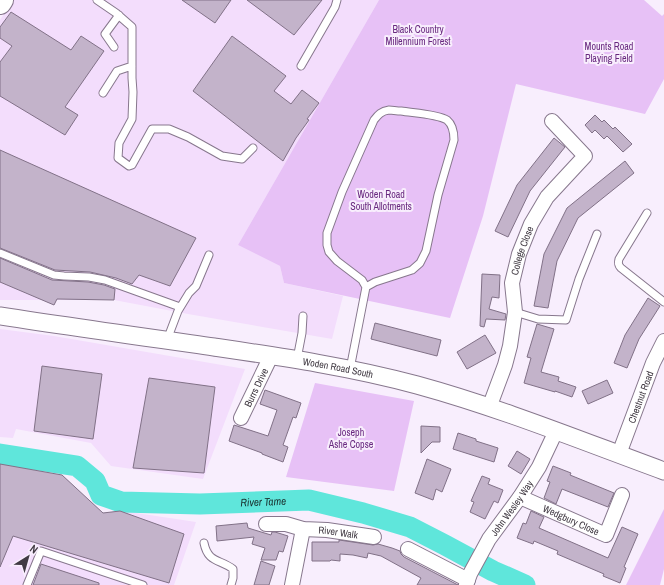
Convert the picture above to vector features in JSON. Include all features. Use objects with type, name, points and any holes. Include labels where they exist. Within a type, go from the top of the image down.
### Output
[{"type":"street","name":"College Close","points":[[489,408],[505,365],[510,346],[515,312],[512,283],[519,254],[531,224],[547,196],[585,156],[552,121]]},
{"type":"street","name":"Woden Road South","points":[[0,316],[297,360],[338,367],[417,385],[556,431],[664,471]]},
{"type":"street","name":"Chestnut Road","points":[[619,454],[653,363],[664,341]]},
{"type":"street","name":"Burrs Drive","points":[[241,418],[271,356]]},
{"type":"street","name":"John Wesley Way","points":[[468,580],[489,538],[539,467],[556,431]]},
{"type":"street","name":"Wedgbury Close","points":[[520,496],[606,535],[622,495]]},
{"type":"street","name":"River Walk","points":[[266,524],[286,524],[303,529],[327,530],[374,537]]},
{"type":"street","points":[[292,585],[303,529]]},
{"type":"street","points":[[408,549],[468,580]]},
{"type":"lane","points":[[97,0],[119,15],[132,27],[132,120],[119,143],[118,158],[129,166],[132,165],[152,129],[169,129],[188,137],[222,156],[242,159],[253,148]]},
{"type":"lane","points":[[301,66],[335,7],[337,0]]},
{"type":"lane","points":[[114,47],[105,34],[119,15]]},
{"type":"lane","points":[[103,93],[117,71],[132,66]]},
{"type":"lane","points":[[350,370],[366,287],[362,280],[337,261],[329,252],[327,245],[327,233],[342,192],[374,120],[380,113],[389,110],[422,114],[447,120],[454,132],[454,140],[438,194],[426,251],[420,263],[412,270],[375,282],[366,287]]},
{"type":"lane","points":[[647,213],[618,263],[619,266],[664,302]]},
{"type":"lane","points":[[515,312],[538,319],[566,320],[597,234]]},
{"type":"lane","points":[[0,253],[54,275],[89,277],[105,280],[180,307]]},
{"type":"lane","points":[[167,340],[178,311],[189,293],[196,286],[209,255]]},
{"type":"lane","points":[[297,360],[302,333],[303,316]]},
{"type":"lane","points":[[204,543],[205,551],[209,557],[233,569],[231,585]]},
{"type":"lane","points":[[27,585],[41,551],[143,585]]},
{"type":"shaded area","points":[[13,0],[379,0],[238,245],[280,266],[284,283],[343,296],[332,339],[114,300],[0,300],[0,20]]},
{"type":"shaded area","points":[[0,329],[54,336],[245,369],[203,479],[111,466],[91,443],[16,429],[13,438],[0,437]]},
{"type":"shaded area","points":[[0,463],[62,475],[103,513],[123,511],[196,522],[174,585],[0,585]]},
{"type":"green space","name":"Woden Road South Allotments","points":[[379,0],[644,0],[662,16],[664,14],[664,79],[645,114],[516,84],[483,216],[450,318],[284,283],[280,266],[238,245]]},
{"type":"green space","name":"Joseph Ashe Copse","points":[[315,383],[414,401],[394,491],[286,477]]},
{"type":"green space","points":[[664,509],[664,569],[660,585],[626,585]]},
{"type":"building","points":[[182,0],[231,0],[215,23]]},
{"type":"building","points":[[247,0],[322,0],[294,35]]},
{"type":"building","points":[[11,12],[71,50],[81,36],[104,51],[65,107],[78,115],[65,135],[0,96],[0,62],[12,46],[0,38],[0,27]]},
{"type":"building","points":[[232,36],[286,76],[274,91],[291,104],[302,90],[319,103],[307,119],[309,120],[296,138],[283,161],[193,91]]},
{"type":"building","points":[[595,115],[602,122],[604,120],[613,129],[615,127],[632,144],[623,152],[607,136],[604,139],[595,130],[592,133],[585,125]]},
{"type":"building","points":[[554,138],[565,147],[530,191],[508,237],[495,231],[517,185]]},
{"type":"building","points":[[0,150],[196,238],[170,286],[139,275],[132,284],[116,278],[90,272],[55,270],[0,248]]},
{"type":"building","points":[[625,161],[634,173],[578,218],[557,261],[548,308],[534,306],[544,254],[567,208]]},
{"type":"building","points":[[0,258],[52,280],[88,282],[115,289],[114,300],[57,299],[54,305],[0,282]]},
{"type":"building","points":[[482,274],[500,275],[499,298],[492,297],[489,309],[506,314],[505,320],[486,319],[484,327],[480,326]]},
{"type":"building","points":[[648,298],[660,306],[639,339],[627,368],[614,363],[625,335]]},
{"type":"building","points":[[375,323],[441,340],[437,356],[371,339]]},
{"type":"building","points":[[537,324],[554,329],[541,372],[559,377],[558,381],[576,387],[572,397],[524,383],[531,358],[527,357]]},
{"type":"building","points":[[485,335],[496,353],[467,369],[457,352]]},
{"type":"building","points":[[42,366],[102,374],[93,439],[34,431]]},
{"type":"building","points":[[149,378],[215,387],[204,473],[133,468]]},
{"type":"building","points":[[607,380],[613,393],[588,404],[582,391]]},
{"type":"building","points":[[265,390],[301,403],[296,418],[293,417],[283,445],[288,447],[283,462],[229,441],[234,425],[268,436],[277,410],[260,404]]},
{"type":"building","points":[[421,426],[440,427],[440,442],[432,442],[421,453]]},
{"type":"building","points":[[458,433],[498,448],[494,462],[453,449]]},
{"type":"building","points":[[517,451],[530,459],[521,474],[508,466]]},
{"type":"building","points":[[427,459],[451,469],[442,492],[436,489],[433,500],[415,493]]},
{"type":"building","points":[[0,464],[62,475],[103,513],[120,511],[184,534],[169,583],[13,536],[0,567]]},
{"type":"building","points":[[553,466],[571,473],[570,475],[614,493],[608,507],[562,489],[556,504],[544,498],[550,482],[547,481]]},
{"type":"building","points":[[482,476],[490,479],[488,484],[503,490],[498,503],[494,501],[485,519],[470,512],[474,502],[471,501]]},
{"type":"building","points":[[531,511],[544,517],[539,528],[608,558],[622,527],[638,534],[624,567],[626,568],[620,583],[603,576],[604,574],[557,554],[558,551],[534,541],[533,544],[517,538],[523,523],[526,524]]},
{"type":"building","points":[[247,523],[248,528],[271,535],[272,532],[275,532],[288,536],[283,552],[279,551],[276,560],[261,560],[265,548],[252,544],[254,537],[217,541],[216,526]]},
{"type":"building","points":[[339,540],[373,545],[378,544],[400,551],[404,557],[458,585],[417,585],[421,578],[381,556],[368,553],[367,558],[340,554],[340,561],[312,561],[312,542],[339,542]]},
{"type":"building","points":[[261,561],[275,566],[269,585],[254,585]]},
{"type":"building","points":[[41,564],[99,583],[99,585],[33,585]]},
{"type":"waterway","name":"River Tame","points":[[0,454],[77,466],[95,481],[101,495],[121,502],[200,504],[309,500],[363,513],[410,527],[493,571],[525,585]]},
{"type":"park label","name":"Black Country Millennium Forest","points":[[418,34]]},
{"type":"park label","name":"Mounts Road Playing Field","points":[[609,52]]}]
